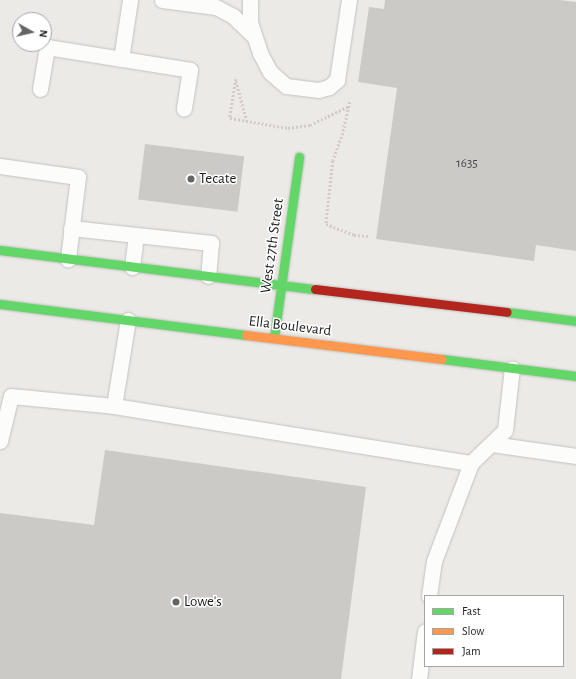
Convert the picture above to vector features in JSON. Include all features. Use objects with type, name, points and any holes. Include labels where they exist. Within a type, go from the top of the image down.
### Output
[{"type":"main road","name":"West 27th Street","points":[[274,338],[299,157]]},
{"type":"main road","points":[[0,250],[281,286],[576,321]]},
{"type":"main road","name":"Ella Boulevard","points":[[0,304],[576,376]]},
{"type":"lane","points":[[121,59],[130,0]]},
{"type":"lane","points":[[162,0],[216,7],[233,16],[254,36]]},
{"type":"lane","points":[[250,0],[250,22],[254,36],[260,53],[277,80],[292,87],[318,90],[329,87],[337,80],[349,0]]},
{"type":"lane","points":[[40,89],[47,47],[190,70],[184,109]]},
{"type":"lane","points":[[0,166],[78,177],[68,258]]},
{"type":"lane","points":[[72,228],[211,243],[208,276]]},
{"type":"lane","points":[[132,267],[136,235]]},
{"type":"lane","points":[[114,406],[128,320]]},
{"type":"lane","points":[[430,595],[434,561],[471,463],[505,430],[512,368]]},
{"type":"lane","points":[[0,441],[11,396],[114,406],[471,463]]},
{"type":"lane","points":[[492,444],[576,456]]},
{"type":"lane","points":[[419,679],[424,639]]},
{"type":"path","points":[[247,121],[236,79],[230,118],[247,121],[288,128],[310,125],[349,106]]},
{"type":"path","points":[[352,95],[333,161],[326,224],[354,235],[368,236]]},
{"type":"building","points":[[385,0],[559,0],[576,2],[576,251],[536,245],[534,261],[376,239],[397,88],[358,82],[369,7],[384,9]]},
{"type":"building","name":"Tecate","points":[[145,144],[244,156],[237,212],[138,200]]},
{"type":"building","name":"Lowe's","points":[[105,450],[366,487],[341,679],[0,679],[0,513],[94,525]]},
{"type":"traffic: fast","points":[[274,338],[299,157]]},
{"type":"traffic: fast","points":[[0,250],[315,289]]},
{"type":"traffic: fast","points":[[0,304],[246,335]]},
{"type":"traffic: fast","points":[[507,312],[576,321]]},
{"type":"traffic: fast","points":[[442,359],[576,376]]},
{"type":"traffic: slow","points":[[246,335],[442,359]]},
{"type":"traffic: jam","points":[[315,289],[507,312]]},
{"type":"place","name":"Tecate","points":[[191,179]]},
{"type":"place","name":"Lowe's","points":[[176,602]]}]
